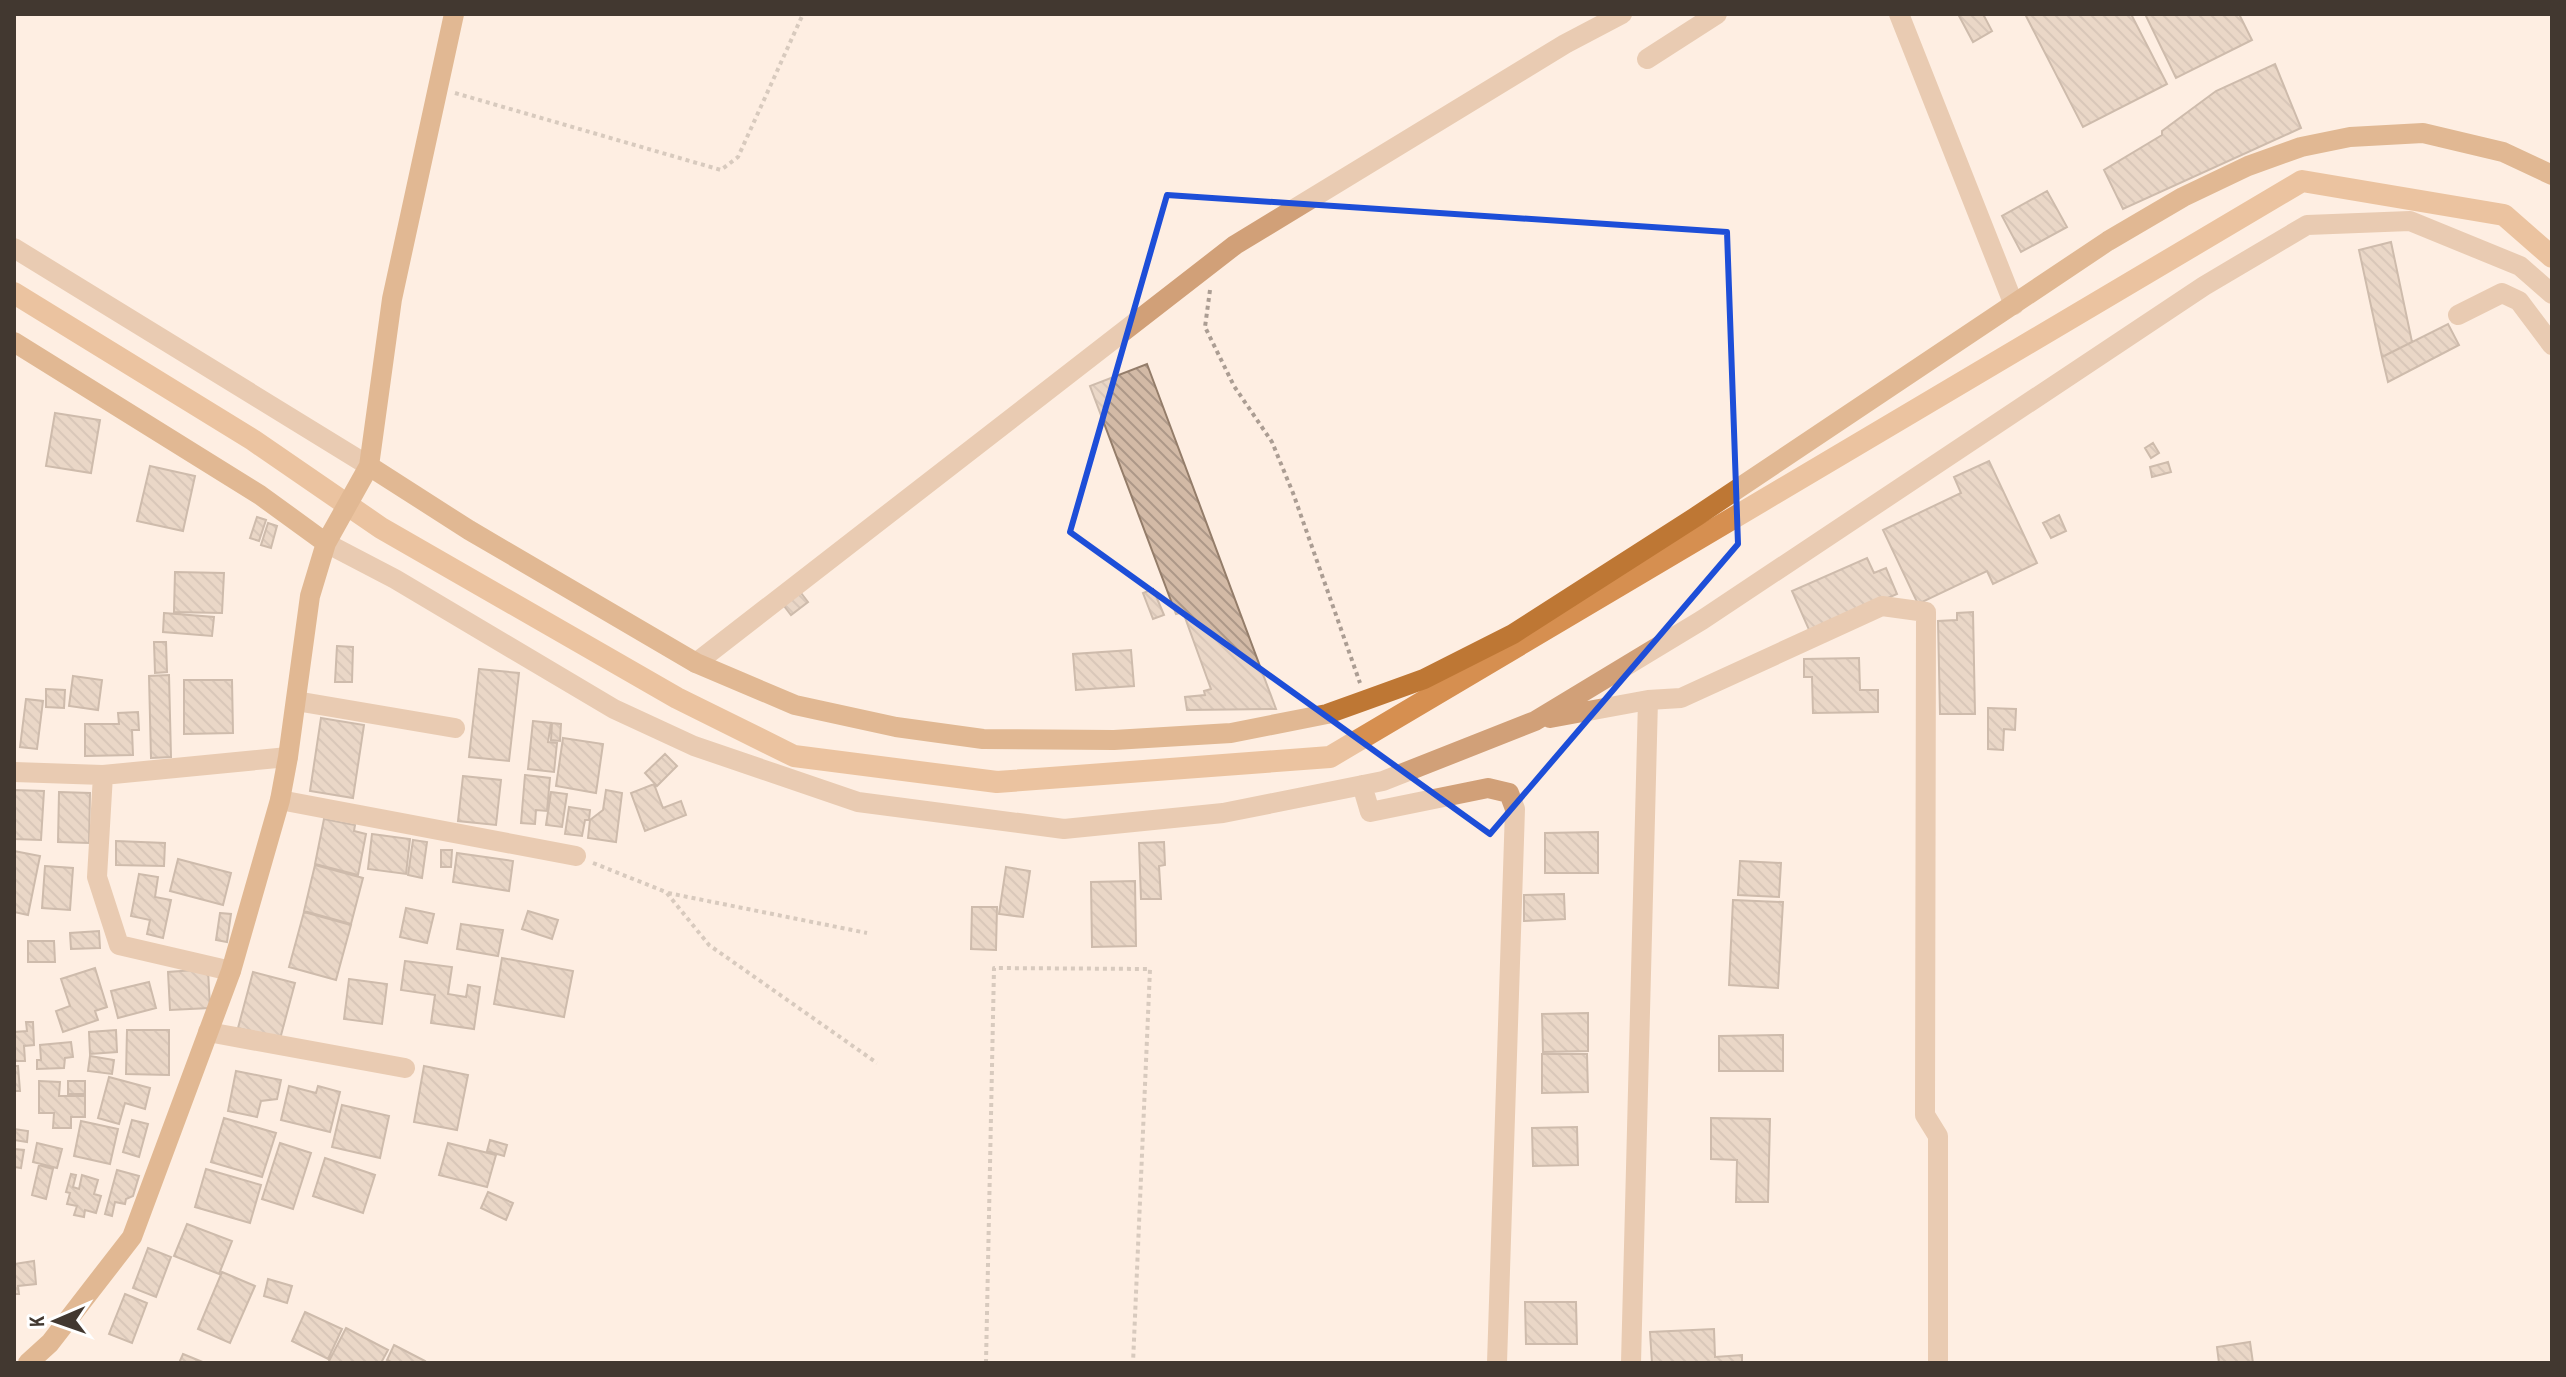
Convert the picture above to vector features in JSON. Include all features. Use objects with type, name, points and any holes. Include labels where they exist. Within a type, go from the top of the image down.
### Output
[{"type":"street","points":[[28,1363],[50,1343],[132,1237],[231,971],[280,800],[310,596],[330,536],[369,466],[392,299],[454,14]]},
{"type":"street","points":[[696,663],[1235,245],[1565,44],[1622,14]]},
{"type":"street","points":[[1647,59],[1717,14]]},
{"type":"street","points":[[1899,14],[2014,305]]},
{"type":"street","points":[[14,248],[469,530],[696,663],[795,705],[896,727],[983,739],[1114,740],[1231,733],[1327,714],[1424,679],[1513,634],[1697,516],[2108,241],[2183,197],[2248,166],[2301,147],[2350,137],[2423,133],[2503,152],[2552,175]]},
{"type":"street","points":[[14,342],[395,579],[614,709],[694,746],[858,802],[1064,829],[1223,813],[1383,781],[1535,721],[1702,620],[2204,286],[2307,225],[2410,221],[2520,266],[2552,294]]},
{"type":"street","points":[[2458,315],[2502,293],[2519,301],[2552,345]]},
{"type":"street","points":[[1535,721],[1648,700],[1681,698],[1882,606],[1926,612],[1925,1115],[1938,1136],[1938,1363]]},
{"type":"street","points":[[1631,1363],[1648,700]]},
{"type":"street","points":[[296,701],[455,728]]},
{"type":"street","points":[[14,772],[103,775],[288,757]]},
{"type":"street","points":[[103,775],[97,877],[119,945],[231,971]]},
{"type":"street","points":[[1362,785],[1370,812],[1488,788],[1509,793],[1515,809],[1497,1363]]},
{"type":"street","points":[[280,800],[576,856]]},
{"type":"street","points":[[208,1032],[405,1068]]},
{"type":"path","points":[[437,88],[721,170],[738,157],[803,14]]},
{"type":"path","points":[[1214,261],[1205,327],[1234,386],[1272,442],[1366,700]]},
{"type":"path","points":[[576,856],[666,892],[867,933]]},
{"type":"path","points":[[666,892],[709,945],[877,1063]]},
{"type":"path","points":[[986,1363],[994,968],[1026,968],[1150,969],[1133,1363]]},
{"type":"highlighted area","points":[[1167,195],[1727,232],[1738,544],[1490,834],[1070,532]]},
{"type":"building","points":[[1958,14],[1983,14],[1992,31],[1973,42]]},
{"type":"building","points":[[2025,14],[2131,14],[2167,84],[2083,127]]},
{"type":"building","points":[[2145,14],[2239,14],[2252,40],[2176,78]]},
{"type":"building","points":[[2275,64],[2301,128],[2123,209],[2104,170],[2162,135],[2162,131],[2216,91]]},
{"type":"building","points":[[2047,191],[2067,227],[2021,252],[2002,216]]},
{"type":"building","points":[[2391,242],[2412,342],[2382,357],[2359,250]]},
{"type":"building","points":[[2448,324],[2459,345],[2388,382],[2382,357]]},
{"type":"building","points":[[1147,364],[1276,709],[1187,710],[1185,697],[1205,695],[1204,691],[1211,689],[1183,612],[1176,614],[1090,386]]},
{"type":"building","points":[[55,413],[100,420],[91,473],[46,466]]},
{"type":"building","points":[[2153,443],[2159,453],[2151,458],[2145,448]]},
{"type":"building","points":[[1989,461],[2037,563],[1993,584],[1987,571],[1918,604],[1883,530],[1961,493],[1954,477]]},
{"type":"building","points":[[2168,462],[2171,472],[2152,477],[2150,467]]},
{"type":"building","points":[[150,466],[195,476],[183,531],[137,521]]},
{"type":"building","points":[[2059,515],[2066,531],[2051,538],[2043,523]]},
{"type":"building","points":[[257,517],[266,520],[259,541],[250,538]]},
{"type":"building","points":[[268,523],[277,526],[271,548],[261,545]]},
{"type":"building","points":[[1867,558],[1874,573],[1886,568],[1897,594],[1810,632],[1792,591]]},
{"type":"building","points":[[175,572],[224,573],[222,613],[174,612]]},
{"type":"building","points":[[798,589],[808,602],[791,615],[781,602]]},
{"type":"building","points":[[1153,589],[1164,615],[1153,619],[1143,593]]},
{"type":"building","points":[[1973,612],[1975,714],[1940,714],[1938,621],[1957,620],[1957,613]]},
{"type":"building","points":[[164,613],[214,617],[212,636],[163,632]]},
{"type":"building","points":[[154,642],[166,642],[167,672],[155,673]]},
{"type":"building","points":[[337,646],[353,647],[352,682],[335,682]]},
{"type":"building","points":[[1131,650],[1134,686],[1076,690],[1073,654]]},
{"type":"building","points":[[1859,658],[1860,690],[1878,690],[1878,712],[1813,713],[1812,677],[1804,677],[1804,659]]},
{"type":"building","points":[[479,669],[519,673],[509,761],[469,757]]},
{"type":"building","points":[[169,675],[171,757],[151,758],[149,676]]},
{"type":"building","points":[[73,676],[102,680],[98,710],[69,706]]},
{"type":"building","points":[[184,680],[232,680],[233,733],[184,734]]},
{"type":"building","points":[[46,689],[65,690],[64,708],[46,707]]},
{"type":"building","points":[[26,699],[43,701],[37,749],[20,747]]},
{"type":"building","points":[[1988,708],[2016,709],[2015,730],[2004,729],[2003,750],[1988,749]]},
{"type":"building","points":[[138,712],[139,730],[132,730],[133,755],[85,756],[85,724],[119,724],[118,713]]},
{"type":"building","points":[[321,718],[364,725],[353,798],[310,791]]},
{"type":"building","points":[[533,721],[551,723],[548,742],[557,743],[554,772],[528,769]]},
{"type":"building","points":[[552,723],[561,724],[560,741],[551,740]]},
{"type":"building","points":[[563,738],[603,744],[596,793],[556,786]]},
{"type":"building","points":[[665,754],[677,766],[657,786],[645,773]]},
{"type":"building","points":[[525,775],[550,778],[547,811],[536,810],[535,824],[521,823]]},
{"type":"building","points":[[463,776],[501,780],[496,825],[458,821]]},
{"type":"building","points":[[654,784],[663,808],[681,801],[686,815],[645,831],[631,793]]},
{"type":"building","points":[[14,790],[44,791],[41,840],[14,839]]},
{"type":"building","points":[[606,790],[622,793],[616,842],[588,838],[590,820],[603,810]]},
{"type":"building","points":[[59,792],[90,793],[89,843],[58,842]]},
{"type":"building","points":[[551,792],[567,794],[562,827],[546,825]]},
{"type":"building","points":[[569,807],[590,810],[582,836],[565,834]]},
{"type":"building","points":[[324,819],[355,825],[354,831],[366,834],[358,875],[315,864]]},
{"type":"building","points":[[1598,832],[1598,873],[1545,873],[1545,833]]},
{"type":"building","points":[[372,834],[410,839],[406,874],[368,869]]},
{"type":"building","points":[[413,840],[427,842],[422,878],[408,875]]},
{"type":"building","points":[[116,841],[165,843],[164,866],[116,865]]},
{"type":"building","points":[[1164,842],[1165,865],[1159,866],[1161,899],[1141,899],[1139,843]]},
{"type":"building","points":[[441,850],[452,850],[451,867],[441,867]]},
{"type":"building","points":[[14,851],[40,856],[28,915],[14,912]]},
{"type":"building","points":[[457,853],[513,861],[509,891],[453,882]]},
{"type":"building","points":[[178,859],[231,873],[223,905],[170,891]]},
{"type":"building","points":[[1740,861],[1781,863],[1779,897],[1738,895]]},
{"type":"building","points":[[315,865],[363,878],[351,924],[304,911]]},
{"type":"building","points":[[45,866],[73,868],[70,910],[42,908]]},
{"type":"building","points":[[1006,867],[1030,871],[1023,917],[999,914]]},
{"type":"building","points":[[139,874],[158,877],[155,897],[171,900],[163,938],[147,934],[150,920],[131,916]]},
{"type":"building","points":[[1135,881],[1136,946],[1092,947],[1091,882]]},
{"type":"building","points":[[1564,894],[1565,919],[1524,921],[1524,895]]},
{"type":"building","points":[[1733,900],[1783,902],[1778,988],[1729,985]]},
{"type":"building","points":[[972,907],[997,907],[996,950],[971,949]]},
{"type":"building","points":[[406,908],[434,914],[427,943],[400,937]]},
{"type":"building","points":[[528,911],[558,920],[552,939],[522,929]]},
{"type":"building","points":[[304,912],[351,925],[336,980],[289,967]]},
{"type":"building","points":[[220,913],[231,914],[227,942],[216,940]]},
{"type":"building","points":[[461,924],[503,930],[498,956],[457,949]]},
{"type":"building","points":[[99,931],[100,948],[71,949],[70,933]]},
{"type":"building","points":[[28,941],[54,941],[55,962],[28,962]]},
{"type":"building","points":[[502,958],[573,971],[564,1017],[494,1004]]},
{"type":"building","points":[[405,961],[452,967],[448,994],[466,997],[468,985],[480,987],[474,1029],[431,1023],[435,995],[401,990]]},
{"type":"building","points":[[95,968],[107,1007],[95,1011],[98,1020],[63,1032],[56,1011],[70,1006],[61,979]]},
{"type":"building","points":[[208,969],[210,1008],[170,1010],[168,972]]},
{"type":"building","points":[[253,972],[295,983],[280,1039],[238,1028]]},
{"type":"building","points":[[349,979],[387,984],[382,1024],[344,1019]]},
{"type":"building","points":[[149,982],[156,1008],[118,1018],[111,991]]},
{"type":"building","points":[[1588,1013],[1588,1051],[1543,1052],[1542,1014]]},
{"type":"building","points":[[26,1022],[33,1022],[34,1045],[24,1046],[25,1061],[14,1061],[14,1032],[27,1031]]},
{"type":"building","points":[[116,1030],[117,1052],[90,1054],[89,1032]]},
{"type":"building","points":[[127,1030],[169,1030],[169,1075],[126,1074]]},
{"type":"building","points":[[1783,1035],[1783,1071],[1719,1071],[1719,1036]]},
{"type":"building","points":[[71,1042],[73,1057],[65,1058],[64,1068],[37,1069],[37,1060],[41,1060],[40,1045]]},
{"type":"building","points":[[1542,1054],[1587,1054],[1588,1092],[1542,1093]]},
{"type":"building","points":[[90,1056],[114,1060],[112,1074],[88,1071]]},
{"type":"building","points":[[14,1066],[18,1066],[20,1091],[14,1091]]},
{"type":"building","points":[[424,1066],[468,1075],[457,1130],[414,1122]]},
{"type":"building","points":[[236,1071],[281,1080],[277,1099],[261,1101],[257,1117],[228,1111]]},
{"type":"building","points":[[109,1077],[150,1088],[145,1109],[125,1103],[119,1124],[98,1118]]},
{"type":"building","points":[[39,1081],[60,1082],[59,1096],[85,1096],[85,1117],[71,1117],[71,1128],[53,1128],[54,1113],[39,1113]]},
{"type":"building","points":[[68,1081],[85,1081],[85,1094],[68,1094]]},
{"type":"building","points":[[289,1086],[316,1093],[318,1086],[340,1092],[330,1132],[281,1120]]},
{"type":"building","points":[[342,1105],[389,1116],[380,1158],[332,1147]]},
{"type":"building","points":[[224,1118],[276,1133],[262,1177],[211,1162]]},
{"type":"building","points":[[1711,1118],[1770,1119],[1768,1202],[1736,1202],[1737,1160],[1711,1159]]},
{"type":"building","points":[[132,1120],[148,1124],[139,1157],[123,1152]]},
{"type":"building","points":[[81,1121],[118,1129],[110,1164],[74,1156]]},
{"type":"building","points":[[1577,1127],[1578,1165],[1533,1166],[1532,1128]]},
{"type":"building","points":[[14,1129],[28,1131],[27,1142],[14,1140]]},
{"type":"building","points":[[490,1140],[507,1145],[504,1156],[487,1151]]},
{"type":"building","points":[[37,1143],[62,1149],[57,1168],[33,1162]]},
{"type":"building","points":[[280,1143],[311,1153],[293,1209],[262,1199]]},
{"type":"building","points":[[448,1143],[496,1155],[487,1187],[439,1175]]},
{"type":"building","points":[[14,1149],[24,1150],[21,1168],[14,1167]]},
{"type":"building","points":[[325,1158],[375,1175],[363,1213],[313,1196]]},
{"type":"building","points":[[39,1165],[53,1169],[46,1199],[32,1195]]},
{"type":"building","points":[[206,1169],[261,1185],[250,1223],[195,1207]]},
{"type":"building","points":[[117,1170],[139,1176],[133,1196],[126,1199],[125,1204],[115,1202],[112,1216],[105,1214]]},
{"type":"building","points":[[71,1174],[76,1175],[73,1187],[79,1189],[82,1175],[98,1180],[94,1194],[101,1196],[96,1213],[85,1210],[84,1217],[74,1215],[77,1206],[67,1204],[70,1193],[66,1192]]},
{"type":"building","points":[[488,1192],[513,1203],[506,1220],[481,1208]]},
{"type":"building","points":[[187,1224],[232,1241],[219,1274],[174,1256]]},
{"type":"building","points":[[148,1248],[171,1257],[156,1297],[133,1288]]},
{"type":"building","points":[[34,1261],[36,1284],[18,1286],[19,1294],[14,1294],[14,1264]]},
{"type":"building","points":[[222,1272],[255,1286],[230,1343],[198,1329]]},
{"type":"building","points":[[268,1279],[292,1286],[287,1303],[264,1296]]},
{"type":"building","points":[[125,1294],[147,1303],[132,1343],[109,1334]]},
{"type":"building","points":[[1525,1302],[1576,1302],[1577,1344],[1526,1344]]},
{"type":"building","points":[[305,1312],[342,1329],[328,1359],[292,1341]]},
{"type":"building","points":[[346,1328],[388,1350],[381,1363],[328,1363]]},
{"type":"building","points":[[1714,1329],[1715,1357],[1742,1355],[1742,1363],[1652,1363],[1650,1332]]},
{"type":"building","points":[[2250,1342],[2253,1363],[2219,1363],[2217,1347]]},
{"type":"building","points":[[394,1345],[424,1363],[393,1363],[387,1360]]},
{"type":"building","points":[[183,1354],[205,1363],[179,1363]]},
{"type":"waterway","points":[[14,293],[253,440],[381,528],[677,698],[794,756],[997,782],[1330,757],[2302,181],[2504,215],[2552,257]]}]
